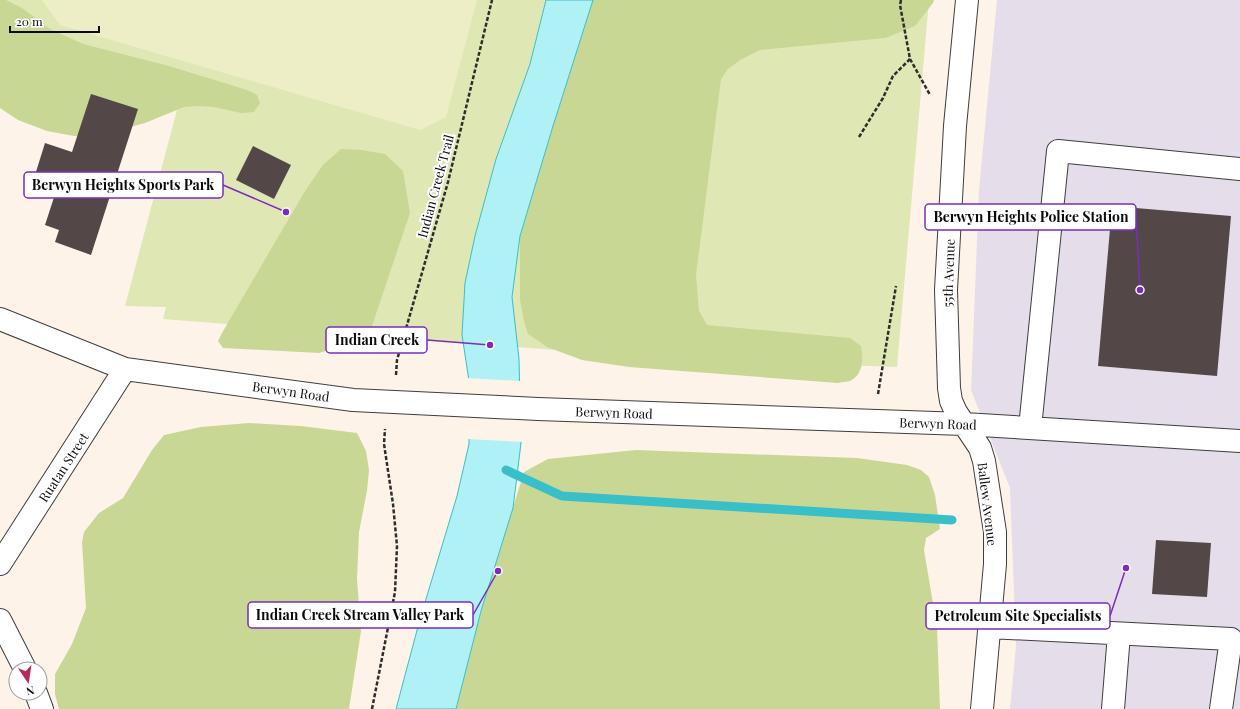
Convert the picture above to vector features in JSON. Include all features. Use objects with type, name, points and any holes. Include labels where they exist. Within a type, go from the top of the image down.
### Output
[{"type":"street","name":"55th Avenue","points":[[964,424],[951,401],[949,388],[946,290],[955,126],[967,0]]},
{"type":"street","points":[[1030,428],[1058,151],[1240,169]]},
{"type":"street","name":"Berwyn Road","points":[[0,318],[125,369],[353,400],[538,409],[964,424],[1235,436]]},
{"type":"street","name":"Ruatan Street","points":[[0,564],[125,369]]},
{"type":"street","name":"Ballew Avenue","points":[[964,424],[980,448],[984,461],[995,532],[995,564],[982,709]]},
{"type":"street","points":[[0,620],[21,661]]},
{"type":"street","points":[[989,627],[1231,639],[1221,709]]},
{"type":"street","points":[[1113,709],[1119,634]]},
{"type":"path","name":"Indian Creek Trail","points":[[395,377],[397,360],[448,182],[492,0]]},
{"type":"path","points":[[901,0],[900,5],[910,58],[931,98]]},
{"type":"path","points":[[859,137],[883,98],[892,76],[910,58]]},
{"type":"path","points":[[877,398],[896,286]]},
{"type":"path","points":[[372,709],[396,585],[398,546],[384,444],[386,423]]},
{"type":"shaded area","points":[[997,0],[1240,0],[1240,709],[1010,709],[1016,646],[1010,488],[971,390],[979,190]]},
{"type":"green space","points":[[0,0],[929,0],[897,367],[655,358],[163,319],[166,307],[125,306],[178,106]]},
{"type":"green space","points":[[0,0],[6,0],[22,8],[50,29],[83,44],[169,66],[247,90],[257,95],[260,103],[254,112],[241,113],[214,107],[184,107],[145,123],[101,135],[74,136],[47,131],[18,120],[0,108]]},
{"type":"green space","points":[[42,0],[477,0],[446,117],[420,130],[60,25]]},
{"type":"green space","points":[[593,0],[934,0],[915,26],[885,38],[760,50],[740,60],[728,69],[721,79],[696,275],[699,311],[707,325],[850,338],[861,346],[862,351],[862,366],[855,378],[850,381],[838,383],[629,367],[582,360],[547,347],[528,334],[520,300],[520,236]]},
{"type":"green space","points":[[341,149],[361,150],[385,154],[403,171],[410,213],[371,329],[362,340],[319,353],[223,348],[218,341],[222,333],[305,191],[323,165]]},
{"type":"green space","points":[[249,423],[301,426],[357,433],[366,451],[369,470],[367,491],[359,532],[357,579],[361,631],[349,709],[59,709],[55,694],[55,674],[72,644],[86,608],[82,542],[84,532],[99,513],[123,498],[152,450],[164,435],[201,427]]},
{"type":"green space","points":[[636,450],[857,458],[907,465],[921,470],[929,477],[935,495],[940,529],[926,538],[924,550],[937,627],[940,709],[456,709],[481,611],[524,472],[548,459]]},
{"type":"water","points":[[546,0],[593,0],[520,236],[512,297],[519,359],[521,443],[513,508],[481,611],[456,709],[396,709],[420,619],[457,496],[469,444],[469,381],[462,335],[465,283],[475,236],[496,159],[530,64]]},
{"type":"pier","points":[[466,378],[521,381],[523,442],[467,439]]},
{"type":"building","points":[[91,94],[138,109],[91,255],[55,242],[59,230],[45,225],[59,182],[35,175],[45,143],[72,152]]},
{"type":"building","points":[[253,146],[291,165],[274,199],[236,180]]},
{"type":"building","points":[[1112,206],[1231,216],[1217,376],[1098,366]]},
{"type":"building","points":[[1156,540],[1211,543],[1207,597],[1152,594]]},
{"type":"waterway","points":[[506,470],[562,496],[952,520]]},
{"type":"place","name":"Berwyn Heights Sports Park","points":[[286,212]]},
{"type":"place","name":"Berwyn Heights Police Station","points":[[1140,290]]},
{"type":"place","name":"Indian Creek","points":[[490,345]]},
{"type":"place","name":"Petroleum Site Specialists","points":[[1126,568]]},
{"type":"place","name":"Indian Creek Stream Valley Park","points":[[498,571]]}]
